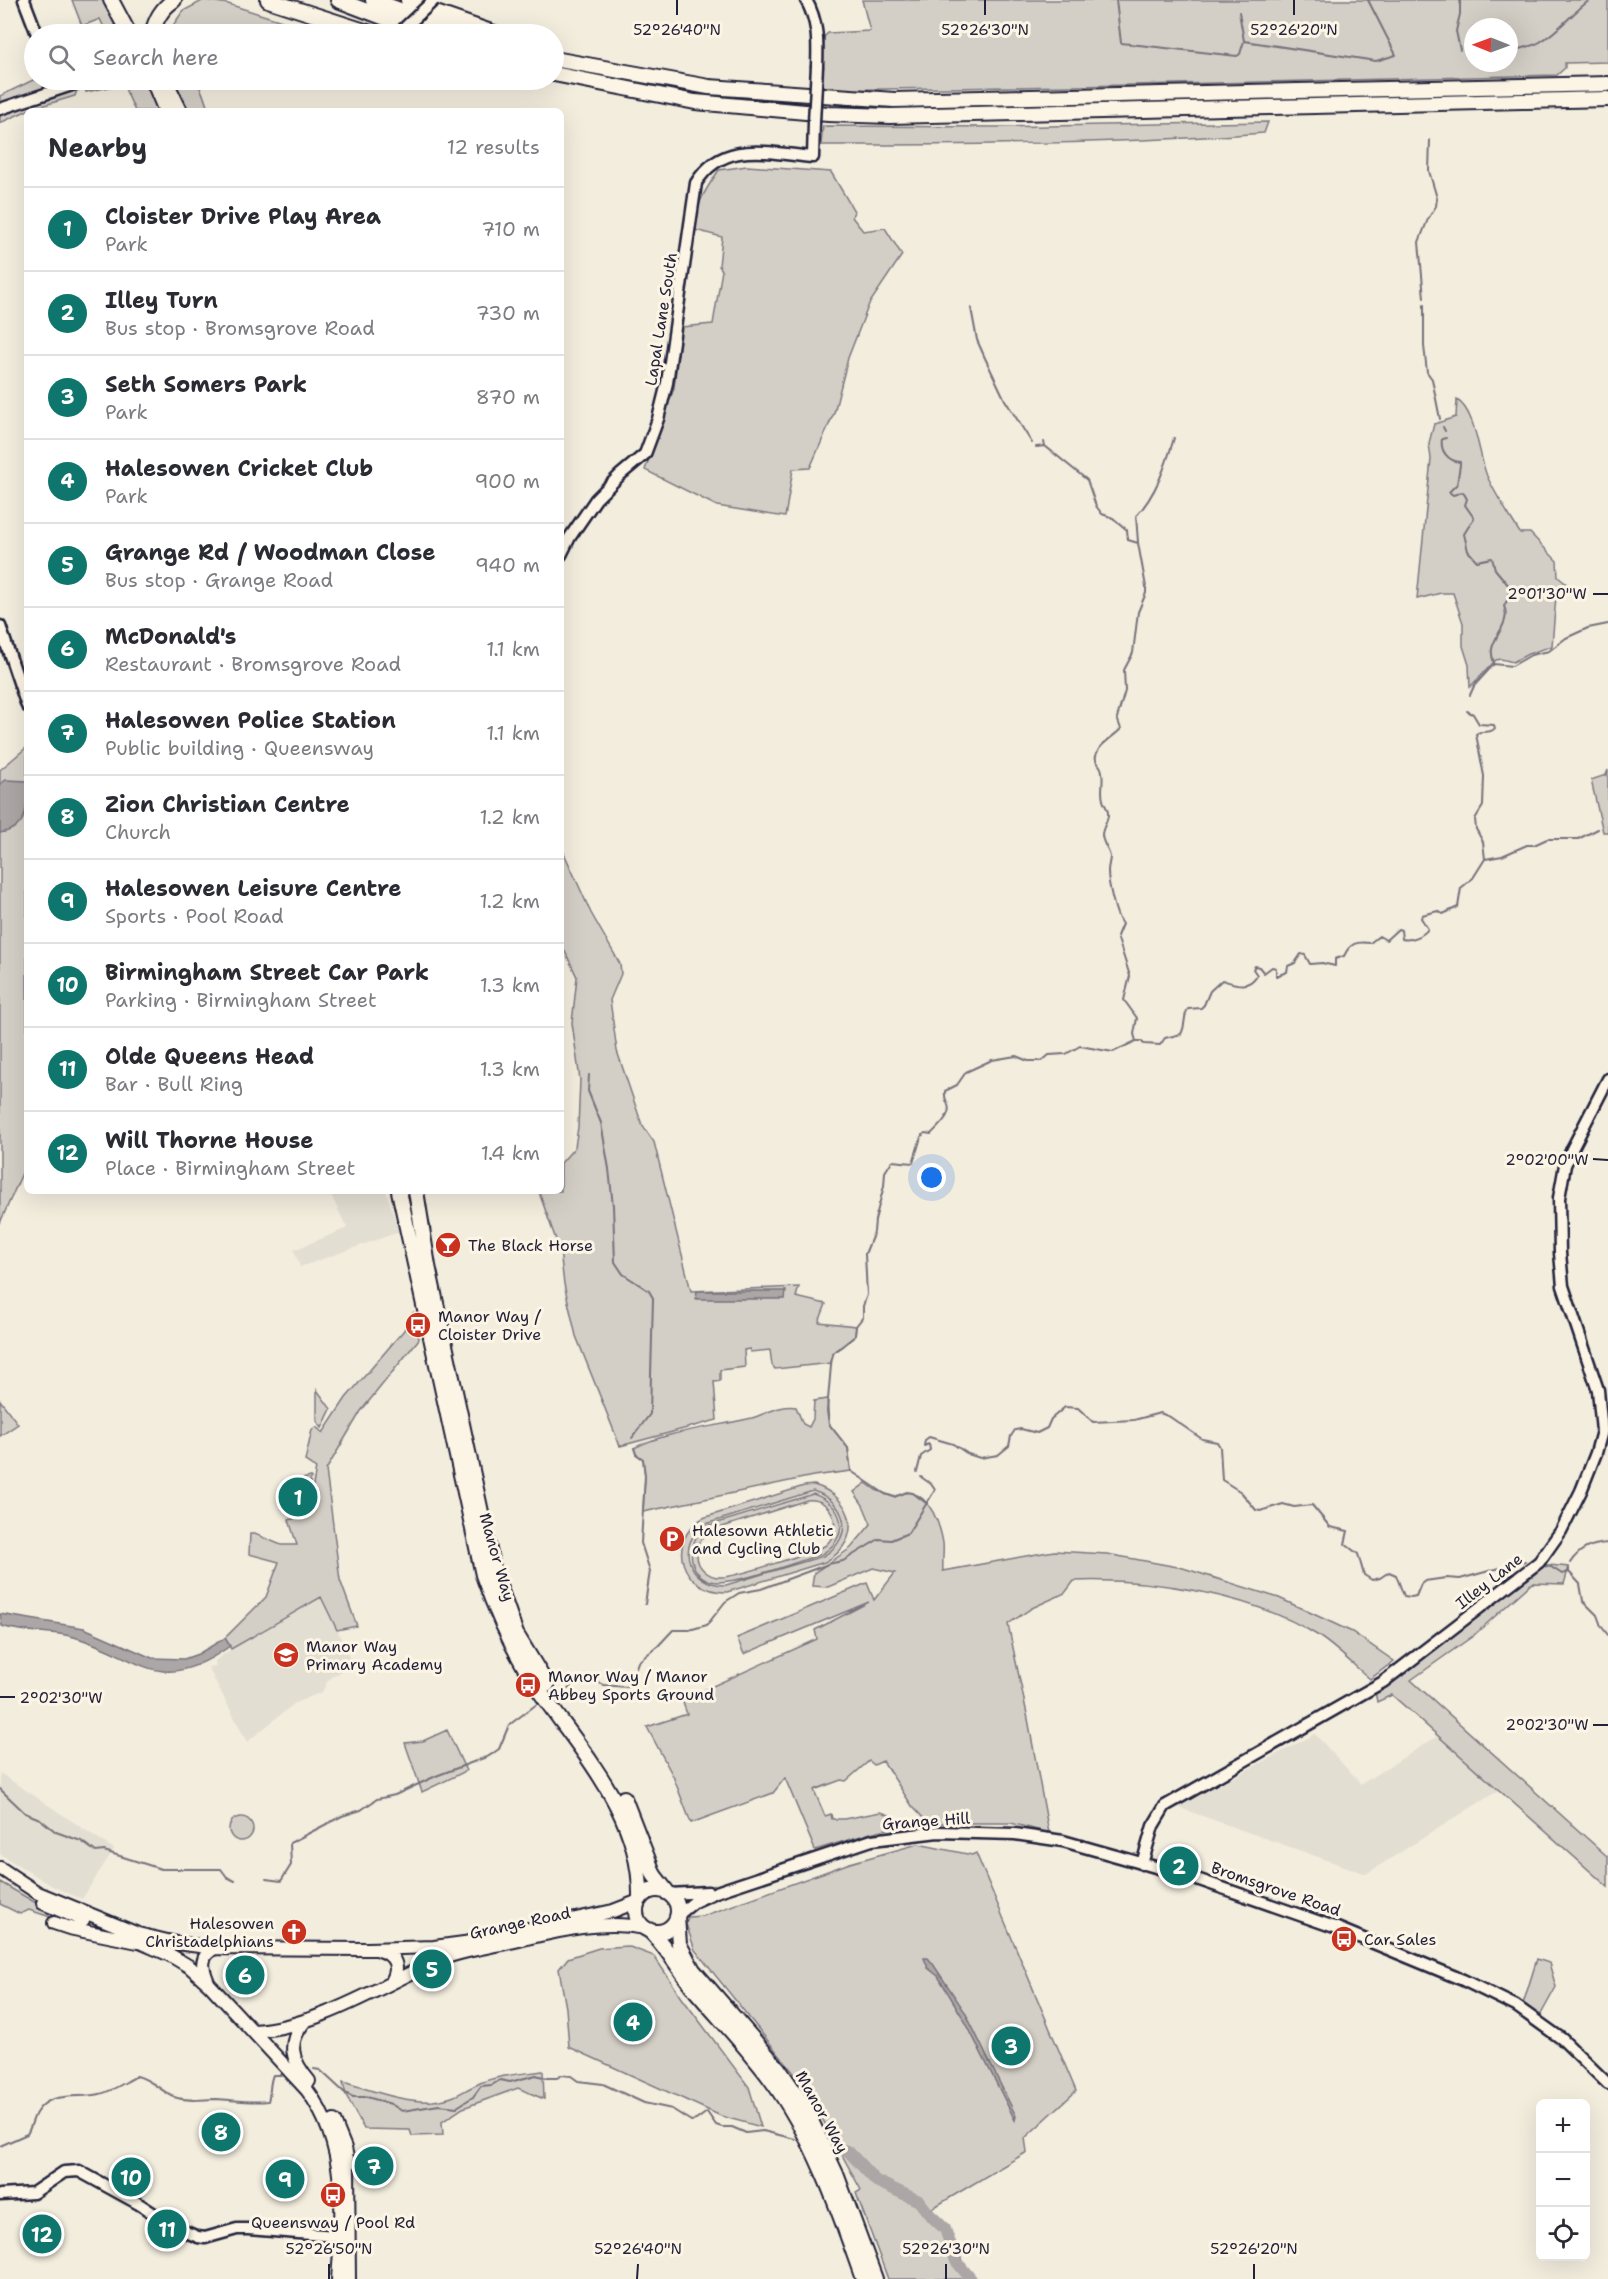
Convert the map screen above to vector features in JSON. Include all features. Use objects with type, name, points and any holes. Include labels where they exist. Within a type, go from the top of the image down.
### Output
[{"type":"highway","points":[[111,0],[124,24]]},
{"type":"highway","points":[[122,0],[132,24]]},
{"type":"highway","points":[[155,24],[162,10],[174,0]]},
{"type":"highway","points":[[268,0],[343,24]]},
{"type":"highway","points":[[338,0],[401,24]]},
{"type":"highway","points":[[373,0],[437,24]]},
{"type":"highway","points":[[408,0],[468,24]]},
{"type":"highway","points":[[564,56],[597,68]]},
{"type":"highway","points":[[564,61],[709,87],[894,100],[1608,84]]},
{"type":"highway","points":[[564,76],[695,102],[828,114],[890,116],[1608,99]]},
{"type":"highway","points":[[156,90],[165,108]]},
{"type":"highway","points":[[170,90],[179,108]]},
{"type":"highway","name":"Manor Way","points":[[400,1194],[483,1575],[498,1618],[520,1659],[541,1693],[590,1759],[617,1805],[638,1863],[641,1878],[640,1900]]},
{"type":"highway","name":"Manor Way","points":[[416,1194],[428,1266],[481,1518],[493,1568],[508,1614],[521,1643],[550,1691],[605,1764],[624,1799],[654,1875],[669,1893]]},
{"type":"highway","points":[[654,1890],[669,1893],[677,1904],[677,1916],[672,1925],[659,1931],[648,1929],[638,1917],[637,1909],[640,1900],[654,1890]]},
{"type":"highway","name":"Manor Way","points":[[677,1916],[679,1944],[693,1970],[778,2068],[804,2106],[836,2174],[874,2279]]},
{"type":"highway","name":"Manor Way","points":[[648,1929],[665,1946],[686,1978],[770,2077],[793,2114],[812,2147],[826,2180],[863,2279]]},
{"type":"main road","points":[[0,1868],[38,1893],[138,1934],[176,1943],[215,1948],[375,1949],[388,1952],[397,1968],[391,1983]]},
{"type":"main road","points":[[0,1878],[16,1890],[45,1904],[186,1963],[209,1984],[307,2090],[319,2106],[330,2130],[338,2163],[349,2279]]},
{"type":"main road","name":"Grange Road","points":[[375,1949],[464,1943],[613,1911],[640,1900]]},
{"type":"main road","points":[[54,1923],[139,1942]]},
{"type":"main road","name":"Grange Road","points":[[252,2031],[277,2030],[307,2019],[454,1954],[603,1924],[623,1924],[648,1929]]},
{"type":"main road","points":[[209,1984],[203,1970],[203,1960],[210,1950],[215,1948]]},
{"type":"main road","points":[[307,2019],[295,2035],[294,2057],[299,2069],[325,2102],[345,2148],[350,2178],[339,2279]]},
{"type":"street","points":[[24,0],[33,24]]},
{"type":"street","points":[[409,24],[434,0]]},
{"type":"street","name":"Lapal Lane South","points":[[564,549],[596,500],[620,475],[645,454],[665,394],[688,251],[692,205],[696,183],[704,170],[721,158],[734,153],[751,152],[813,157],[818,44],[816,24],[806,0]]},
{"type":"street","points":[[0,109],[43,90]]},
{"type":"street","points":[[0,626],[24,697]]},
{"type":"street","name":"Illey Lane","points":[[1142,1864],[1153,1826],[1165,1806],[1383,1682],[1539,1562],[1561,1531],[1571,1514],[1602,1431],[1598,1390],[1563,1286],[1559,1198],[1565,1165],[1608,1079]]},
{"type":"street","points":[[395,1194],[406,1225]]},
{"type":"street","name":"Grange Hill","points":[[677,1916],[694,1902],[716,1892],[872,1840],[938,1832],[1015,1834],[1063,1841],[1142,1864]]},
{"type":"street","name":"Bromsgrove Road","points":[[1142,1864],[1191,1877],[1337,1928],[1470,1983],[1516,2006],[1562,2039],[1608,2084]]},
{"type":"street","name":"Grange Hill","points":[[669,1893],[716,1892]]},
{"type":"street","points":[[0,2194],[23,2195],[42,2189],[56,2176],[71,2170],[95,2178],[174,2227],[198,2237],[213,2236],[237,2229],[345,2236]]},
{"type":"shaded area","points":[[72,0],[104,0],[117,24],[102,24],[100,19],[81,24]]},
{"type":"shaded area","points":[[204,0],[228,4],[291,24],[174,24],[183,11]]},
{"type":"shaded area","points":[[862,0],[1608,0],[1608,62],[1565,63],[1565,68],[1557,75],[821,90],[824,37],[828,33],[870,31]]},
{"type":"shaded area","points":[[24,84],[24,90],[41,90],[0,106],[0,96]]},
{"type":"shaded area","points":[[69,90],[77,90],[75,96],[35,108],[24,108],[24,112],[0,123],[0,115]]},
{"type":"shaded area","points":[[126,90],[150,90],[158,108],[134,108]]},
{"type":"shaded area","points":[[178,90],[201,90],[208,108],[187,108]]},
{"type":"shaded area","points":[[1268,122],[1264,133],[1154,140],[821,145],[823,126],[997,127]]},
{"type":"shaded area","points":[[747,166],[831,172],[854,211],[852,217],[863,231],[885,228],[902,255],[869,304],[848,358],[834,413],[810,468],[793,469],[785,517],[717,506],[645,470],[674,388],[681,327],[713,324],[722,270],[719,266],[722,237],[695,230],[699,205],[719,170]]},
{"type":"shaded area","points":[[1457,400],[1469,414],[1484,468],[1494,491],[1520,533],[1530,533],[1557,561],[1558,577],[1569,586],[1556,596],[1552,646],[1513,662],[1496,660],[1470,687],[1469,665],[1463,646],[1463,623],[1453,593],[1441,593],[1417,599],[1431,459],[1429,443],[1434,424],[1456,417]]},
{"type":"shaded area","points":[[24,750],[24,1169],[0,1223],[0,770]]},
{"type":"shaded area","points":[[1608,770],[1608,832],[1603,832],[1591,780],[1606,775]]},
{"type":"shaded area","points":[[6,780],[24,781],[22,821],[10,830],[0,833],[0,784]]},
{"type":"shaded area","points":[[564,853],[591,913],[620,964],[621,974],[610,1000],[617,1051],[642,1125],[654,1142],[691,1291],[799,1287],[796,1297],[826,1304],[819,1322],[856,1326],[855,1336],[834,1352],[831,1363],[775,1369],[772,1365],[770,1350],[750,1352],[750,1349],[744,1350],[745,1367],[720,1370],[720,1381],[714,1382],[717,1420],[620,1446],[576,1336],[564,1284],[560,1251],[540,1195],[564,1194],[564,1160],[575,1147],[580,1080],[572,1023],[577,977],[564,949]]},
{"type":"shaded area","points":[[330,1194],[387,1194],[399,1232],[300,1267],[294,1250],[347,1228]]},
{"type":"shaded area","points":[[697,1291],[786,1291],[785,1299],[696,1299]]},
{"type":"shaded area","points":[[413,1313],[419,1339],[361,1411],[326,1470],[340,1580],[357,1626],[337,1630],[321,1597],[231,1649],[225,1638],[266,1597],[279,1562],[249,1554],[250,1534],[281,1545],[297,1545],[289,1520],[308,1514],[316,1468],[305,1461],[312,1430],[316,1427],[323,1433],[346,1398],[404,1330]]},
{"type":"shaded area","points":[[317,1390],[331,1409],[322,1428],[317,1421]]},
{"type":"shaded area","points":[[827,1399],[829,1424],[848,1448],[851,1471],[813,1476],[643,1512],[645,1476],[643,1459],[636,1454],[634,1448],[661,1437],[752,1418],[791,1406],[796,1407],[803,1424],[809,1427],[813,1419],[814,1401]]},
{"type":"shaded area","points":[[0,1400],[18,1424],[0,1436]]},
{"type":"shaded area","points":[[311,1477],[305,1511],[292,1516],[284,1483]]},
{"type":"shaded area","points":[[866,1483],[894,1497],[910,1493],[924,1500],[934,1513],[942,1536],[943,1571],[1054,1551],[1107,1554],[1183,1568],[1279,1598],[1352,1632],[1394,1661],[1370,1679],[1317,1635],[1291,1621],[1232,1599],[1135,1582],[1074,1581],[1065,1593],[1032,1608],[1008,1624],[1049,1833],[1011,1823],[928,1823],[912,1806],[883,1761],[874,1765],[869,1761],[846,1781],[841,1780],[814,1790],[825,1816],[831,1814],[832,1819],[844,1819],[881,1812],[895,1817],[895,1827],[815,1850],[785,1778],[773,1793],[691,1823],[673,1776],[647,1727],[687,1714],[682,1700],[817,1639],[815,1630],[869,1602],[744,1654],[737,1638],[867,1583],[874,1600],[895,1573],[873,1568],[828,1587],[812,1586],[814,1573],[851,1548],[871,1524],[863,1505],[854,1492]]},
{"type":"shaded area","points":[[814,1485],[828,1491],[846,1509],[850,1531],[838,1553],[825,1562],[727,1592],[711,1590],[699,1584],[689,1575],[682,1552],[684,1540],[691,1528],[703,1518],[804,1486]],"holes":[[[813,1491],[825,1496],[840,1511],[843,1530],[840,1539],[823,1556],[726,1585],[702,1579],[690,1562],[688,1552],[690,1542],[696,1532],[706,1524]]]},
{"type":"shaded area","points":[[813,1494],[832,1505],[840,1521],[841,1530],[831,1547],[822,1554],[749,1577],[721,1582],[702,1577],[693,1564],[692,1547],[700,1532],[707,1526]],"holes":[[[807,1500],[816,1500],[829,1508],[833,1515],[834,1530],[826,1545],[774,1564],[730,1576],[713,1576],[701,1568],[697,1555],[698,1545],[710,1531]]]},
{"type":"shaded area","name":"Manor Way Primary Academy","points":[[302,1563],[327,1606],[352,1664],[328,1680],[322,1692],[295,1703],[247,1742],[208,1667],[216,1666],[215,1661],[239,1643]]},
{"type":"shaded area","points":[[1538,1564],[1569,1567],[1564,1584],[1532,1583],[1473,1636],[1411,1680],[1608,1857],[1608,1887],[1392,1695],[1377,1702],[1375,1692]]},
{"type":"shaded area","points":[[0,1614],[84,1628],[152,1658],[184,1659],[198,1654],[225,1638],[230,1646],[205,1661],[185,1669],[167,1671],[150,1668],[74,1637],[2,1626]]},
{"type":"shaded area","points":[[447,1730],[466,1771],[422,1792],[405,1743],[423,1741]]},
{"type":"shaded area","points":[[1315,1734],[1361,1784],[1438,1736],[1499,1790],[1366,1874],[1177,1807]]},
{"type":"shaded area","points":[[0,1773],[114,1849],[82,1899],[54,1887],[0,1854]]},
{"type":"shaded area","points":[[241,1817],[246,1818],[252,1824],[252,1834],[246,1840],[241,1841],[236,1840],[230,1834],[229,1829],[230,1824],[236,1818]]},
{"type":"shaded area","points":[[918,1844],[972,1855],[976,1853],[1076,2091],[1025,2138],[1027,2152],[931,2209],[949,2228],[969,2275],[975,2279],[888,2279],[856,2193],[861,2190],[805,2087],[695,1950],[686,1924],[688,1917],[703,1916],[850,1863]]},
{"type":"shaded area","points":[[0,1882],[60,1917],[78,1922],[63,1921],[29,1910],[20,1914],[0,1904]]},
{"type":"shaded area","points":[[627,1946],[654,1956],[682,1998],[749,2087],[761,2127],[721,2116],[569,2047],[566,2008],[559,1969],[568,1958],[599,1948]]},
{"type":"shaded area","points":[[924,1958],[928,1958],[933,1964],[965,2012],[1016,2116],[1015,2120],[966,2023],[938,1976],[928,1968]]},
{"type":"shaded area","points":[[1537,1959],[1549,1963],[1556,1987],[1540,2016],[1523,2004]]},
{"type":"shaded area","points":[[543,2071],[544,2099],[518,2088],[463,2108],[442,2122],[443,2135],[412,2136],[410,2130],[364,2129],[346,2095],[343,2082],[399,2098],[433,2101],[451,2097],[492,2079]]},
{"type":"waterway","points":[[1116,0],[1121,43],[1237,56],[1240,54],[1244,41]]},
{"type":"waterway","points":[[1239,12],[1244,41],[1376,61],[1396,55],[1368,0]]},
{"type":"waterway","points":[[1460,0],[1456,31],[1460,50]]},
{"type":"waterway","points":[[1518,50],[1547,38],[1590,0]]},
{"type":"waterway","points":[[1424,298],[1419,242],[1436,206],[1437,198],[1429,171],[1430,140]]},
{"type":"waterway","points":[[1424,305],[1424,346],[1427,372],[1432,379],[1440,419]]},
{"type":"waterway","points":[[971,308],[977,340],[985,358],[1005,400],[1032,443]]},
{"type":"waterway","points":[[1443,427],[1445,431]]},
{"type":"waterway","points":[[1138,542],[1136,516],[1155,489],[1174,438]]},
{"type":"waterway","points":[[1446,438],[1442,439],[1444,451],[1452,460],[1460,462],[1457,484],[1449,492],[1453,495],[1463,492],[1467,499],[1465,505],[1474,518],[1464,534],[1468,551],[1477,561],[1492,558],[1495,569],[1509,586],[1509,597],[1504,606],[1506,617],[1492,649],[1494,664],[1474,686],[1470,695]]},
{"type":"waterway","points":[[1044,442],[1045,446],[1087,480],[1096,506],[1102,514],[1113,518],[1127,530],[1128,540],[1138,543],[1146,587],[1146,593],[1138,612],[1133,653],[1124,670],[1125,691],[1117,718],[1121,729],[1103,745],[1097,752],[1096,758],[1102,772],[1102,796],[1108,811],[1102,835],[1110,857],[1109,883],[1114,906],[1122,924],[1117,936],[1130,976],[1124,1000],[1137,1018],[1134,1034],[1136,1041]]},
{"type":"waterway","points":[[1036,447],[1045,446]]},
{"type":"waterway","points":[[1494,664],[1512,666],[1531,655],[1549,651],[1566,638],[1588,628],[1608,624]]},
{"type":"waterway","points":[[1136,1041],[1160,1045],[1165,1038],[1181,1034],[1188,1009],[1201,1008],[1210,991],[1222,980],[1241,985],[1250,983],[1257,975],[1253,969],[1255,966],[1264,973],[1272,967],[1276,968],[1276,976],[1287,972],[1288,966],[1295,963],[1301,954],[1305,955],[1310,964],[1322,963],[1335,966],[1335,959],[1344,956],[1354,944],[1370,943],[1379,936],[1386,940],[1398,929],[1401,930],[1402,939],[1416,937],[1428,929],[1421,918],[1422,915],[1438,911],[1443,914],[1458,907],[1461,888],[1473,878],[1485,859],[1483,842],[1476,829],[1475,819],[1483,806],[1484,776],[1476,734],[1495,728],[1494,725],[1479,724],[1473,714],[1467,711]]},
{"type":"waterway","points":[[1485,859],[1502,856],[1547,839],[1578,839],[1598,829]]},
{"type":"waterway","points":[[926,1503],[913,1493],[907,1492],[894,1497],[885,1494],[851,1471],[848,1448],[829,1424],[827,1411],[832,1354],[855,1336],[856,1326],[863,1317],[863,1306],[867,1295],[865,1254],[874,1232],[885,1172],[892,1161],[913,1163],[921,1137],[925,1133],[931,1134],[944,1121],[948,1113],[945,1091],[957,1085],[966,1072],[992,1060],[1016,1056],[1028,1061],[1042,1061],[1049,1055],[1066,1054],[1080,1046],[1113,1052],[1136,1041]]},
{"type":"waterway","points":[[589,1075],[588,1091],[601,1123],[609,1169],[615,1262],[623,1274],[649,1291],[653,1298],[650,1414],[632,1438]]},
{"type":"waterway","points":[[917,1472],[921,1456],[930,1450],[929,1444],[924,1446],[925,1440],[929,1437],[953,1444],[968,1454],[980,1458],[998,1455],[1009,1446],[1015,1430],[1021,1429],[1037,1433],[1047,1428],[1051,1419],[1065,1407],[1078,1408],[1093,1422],[1134,1420],[1160,1413],[1170,1417],[1202,1439],[1217,1442],[1220,1447],[1222,1480],[1241,1492],[1256,1510],[1260,1511],[1283,1504],[1294,1507],[1312,1505],[1330,1527],[1348,1531],[1345,1544],[1358,1554],[1364,1575],[1372,1580],[1389,1572],[1396,1575],[1404,1596],[1416,1596],[1421,1584],[1425,1581],[1460,1579],[1525,1561]]},
{"type":"waterway","points":[[634,1448],[636,1454],[643,1459],[645,1476],[641,1543],[650,1571],[645,1604]]},
{"type":"waterway","points":[[568,1689],[587,1677],[604,1685],[626,1687],[631,1682],[638,1662],[673,1630],[689,1630],[707,1625],[725,1602],[739,1593],[761,1589],[828,1564],[843,1561],[879,1539],[891,1540],[908,1533],[935,1490],[921,1477]]},
{"type":"waterway","points":[[1570,1563],[1586,1548],[1608,1543]]},
{"type":"waterway","points":[[1544,1566],[1551,1567],[1562,1574],[1569,1572],[1569,1568]]},
{"type":"waterway","points":[[1569,1572],[1580,1584],[1583,1601],[1597,1615],[1608,1635]]},
{"type":"waterway","points":[[266,1879],[281,1881],[291,1865],[290,1843],[342,1816],[361,1810],[377,1799],[395,1795],[436,1776],[489,1756],[499,1749],[509,1725],[537,1704]]},
{"type":"waterway","points":[[0,1789],[25,1813],[40,1819],[56,1832],[81,1841],[96,1852],[104,1851],[161,1869],[221,1869],[227,1877],[235,1881]]},
{"type":"waterway","points":[[314,2069],[320,2070],[345,2093],[353,2097],[367,2097],[391,2104],[402,2111],[439,2105],[457,2107],[473,2097],[481,2086],[492,2085],[500,2080],[510,2082],[536,2075],[546,2078],[571,2076],[578,2081],[603,2084],[644,2103],[672,2109],[691,2121],[707,2112],[716,2125],[722,2127],[732,2127],[746,2133],[763,2131],[795,2139]]},
{"type":"waterway","points":[[0,2146],[27,2134],[36,2113],[49,2101],[56,2098],[100,2094],[137,2076],[179,2099],[255,2102],[268,2101],[273,2075],[281,2075]]},
{"type":"waterway","points":[[839,2149],[848,2151],[876,2181],[919,2201],[945,2229],[956,2261],[971,2279]]},
{"type":"place","name":"The Black Horse","points":[[448,1245]]},
{"type":"place","name":"Manor Way / Cloister Drive","points":[[418,1325]]},
{"type":"place","name":"Cloister Drive Play Area","points":[[298,1497]]},
{"type":"place","name":"Halesown Athletic and Cycling Club","points":[[672,1539]]},
{"type":"place","name":"Manor Way Primary Academy","points":[[286,1655]]},
{"type":"place","name":"Manor Way / Manor Abbey Sports Ground","points":[[528,1685]]},
{"type":"place","name":"Illey Turn","points":[[1179,1866]]},
{"type":"place","name":"Halesowen Christadelphians","points":[[294,1932]]},
{"type":"place","name":"Car Sales","points":[[1344,1939]]},
{"type":"place","name":"Grange Rd / Woodman Close","points":[[432,1969]]},
{"type":"place","name":"McDonald's","points":[[245,1975]]},
{"type":"place","name":"Halesowen Cricket Club","points":[[633,2022]]},
{"type":"place","name":"Seth Somers Park","points":[[1011,2046]]},
{"type":"place","name":"Zion Christian Centre","points":[[221,2132]]},
{"type":"place","name":"Halesowen Police Station","points":[[374,2166]]},
{"type":"place","name":"Birmingham Street Car Park","points":[[131,2177]]},
{"type":"place","name":"Halesowen Leisure Centre","points":[[285,2179]]},
{"type":"place","name":"Queensway / Pool Rd","points":[[333,2195]]},
{"type":"place","name":"Olde Queens Head","points":[[167,2229]]},
{"type":"place","name":"Will Thorne House","points":[[42,2234]]}]
